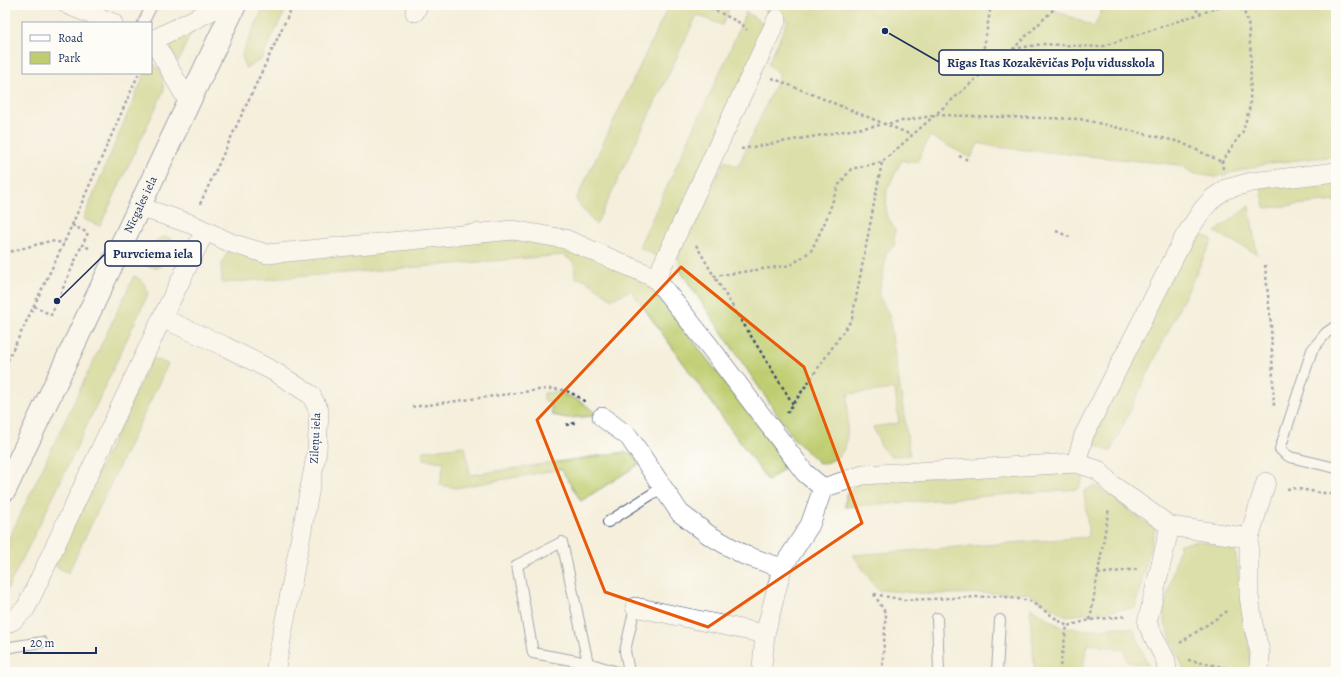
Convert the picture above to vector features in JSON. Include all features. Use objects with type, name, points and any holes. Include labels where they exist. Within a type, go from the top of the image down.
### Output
[{"type":"street","points":[[68,5],[110,22]]},
{"type":"street","points":[[189,103],[152,39],[224,5]]},
{"type":"street","name":"Nīcgales iela","points":[[5,490],[235,5]]},
{"type":"street","points":[[656,279],[777,19]]},
{"type":"street","points":[[1076,463],[1084,435],[1185,236],[1203,209],[1213,198],[1226,189],[1252,182],[1336,172]]},
{"type":"street","points":[[140,207],[191,224],[231,243],[267,254],[513,230],[565,239],[656,279],[710,347],[805,473],[822,488]]},
{"type":"street","points":[[5,624],[12,621],[26,608],[162,318],[205,231]]},
{"type":"street","name":"Zileņu iela","points":[[162,318],[224,346],[275,372],[311,395],[319,411],[317,451],[275,672]]},
{"type":"street","points":[[602,417],[629,437],[680,512],[709,535],[744,555],[782,568]]},
{"type":"street","points":[[822,488],[863,476],[1076,463],[1098,470],[1112,485],[1170,526],[1249,538]]},
{"type":"street","points":[[1251,671],[1260,652],[1253,624],[1249,596],[1249,538],[1266,482]]},
{"type":"street","points":[[762,672],[765,634],[782,568],[810,525],[822,488]]},
{"type":"street","points":[[1165,664],[1147,622],[1170,526]]},
{"type":"street","points":[[635,607],[765,634]]},
{"type":"lane","points":[[144,22],[152,5]]},
{"type":"lane","points":[[1336,326],[1326,333],[1312,350],[1280,449],[1290,457],[1336,468]]},
{"type":"lane","points":[[608,522],[663,487]]},
{"type":"lane","points":[[588,663],[562,542],[517,565],[533,653],[588,663],[617,672]]},
{"type":"lane","points":[[629,672],[625,651],[635,607]]},
{"type":"lane","points":[[937,618],[939,672]]},
{"type":"lane","points":[[997,672],[1000,620]]},
{"type":"lane","points":[[5,648],[42,642]]},
{"type":"path","points":[[705,5],[742,24],[749,34],[746,42],[763,50]]},
{"type":"path","points":[[979,76],[991,5]]},
{"type":"path","points":[[714,276],[791,264],[811,251],[826,220],[838,186],[851,169],[882,162],[979,76],[1013,49],[1058,5]]},
{"type":"path","points":[[1192,5],[1200,14]]},
{"type":"path","points":[[1013,49],[1043,44],[1101,48],[1226,5]]},
{"type":"path","points":[[1226,189],[1222,162],[1243,131],[1250,106],[1251,56],[1248,21],[1241,5]]},
{"type":"path","points":[[753,70],[912,135]]},
{"type":"path","points":[[5,366],[64,243],[139,74]]},
{"type":"path","points":[[715,154],[936,114],[1080,119],[1180,142],[1222,162]]},
{"type":"path","points":[[959,156],[970,161]]},
{"type":"path","points":[[774,431],[852,319],[882,162]]},
{"type":"path","points":[[34,306],[51,315],[88,233],[72,225]]},
{"type":"path","points":[[679,230],[692,238],[793,404]]},
{"type":"path","points":[[1056,231],[1072,238]]},
{"type":"path","points":[[5,253],[50,241],[64,243]]},
{"type":"path","points":[[82,245],[89,248]]},
{"type":"path","points":[[1265,265],[1271,325],[1274,408]]},
{"type":"path","points":[[412,407],[546,389],[562,389],[574,394],[591,405],[602,417]]},
{"type":"path","points":[[566,425],[577,422]]},
{"type":"path","points":[[1090,620],[1112,485]]},
{"type":"path","points":[[1285,489],[1292,488],[1336,495]]},
{"type":"path","points":[[1098,574],[1161,568]]},
{"type":"path","points":[[882,672],[886,614],[874,594],[904,600],[1001,596],[1030,601],[1068,626],[1090,620],[1150,613]]},
{"type":"path","points":[[1165,664],[1249,596]]},
{"type":"path","points":[[1059,672],[1068,626]]},
{"type":"path","points":[[1165,664],[1251,671]]},
{"type":"highlighted area","points":[[681,267],[804,367],[862,523],[708,627],[605,592],[537,420]]},
{"type":"green space","points":[[265,5],[288,5],[261,60],[245,68],[242,54]]},
{"type":"green space","points":[[669,5],[730,5],[722,25],[697,15],[596,225],[576,200]]},
{"type":"green space","points":[[754,5],[1051,5],[1050,8],[1094,27],[1104,5],[1336,5],[1336,156],[1271,163],[1215,177],[1195,174],[1180,165],[996,147],[978,143],[971,158],[930,136],[917,162],[902,160],[887,189],[886,214],[895,230],[894,246],[886,253],[883,276],[878,294],[889,315],[910,455],[890,456],[882,448],[873,427],[899,423],[895,389],[848,394],[845,447],[841,454],[834,459],[820,464],[794,439],[681,272],[677,251],[725,161],[738,167],[780,74],[768,64],[788,20]]},
{"type":"green space","points":[[746,12],[769,27],[662,259],[639,247],[727,57]]},
{"type":"green space","points":[[193,28],[178,62],[169,48],[173,38]]},
{"type":"green space","points":[[154,64],[161,71],[164,90],[100,226],[83,219],[145,74],[152,74],[152,66]]},
{"type":"green space","points":[[1336,177],[1336,201],[1265,208],[1261,186]]},
{"type":"green space","points":[[1249,206],[1257,254],[1215,232]]},
{"type":"green space","points":[[1193,229],[1212,240],[1110,452],[1094,444],[1090,437]]},
{"type":"green space","points":[[166,237],[172,239],[159,268],[142,265],[149,250],[159,238]]},
{"type":"green space","points":[[552,239],[642,275],[789,465],[768,481],[631,290],[612,299],[584,279],[575,278],[574,263],[564,255],[222,283],[221,267],[229,248],[459,240]]},
{"type":"green space","points":[[134,276],[144,283],[148,294],[58,487],[5,594],[5,547]]},
{"type":"green space","points":[[152,358],[168,364],[68,573],[54,565]]},
{"type":"green space","points":[[556,392],[572,397],[581,402],[594,412],[595,416],[567,418],[552,415],[550,401],[544,401],[544,393]]},
{"type":"green space","points":[[465,446],[470,475],[625,452],[634,455],[641,463],[581,501],[561,469],[456,488],[440,485],[444,462],[423,459],[423,451]]},
{"type":"green space","points":[[1066,469],[1084,475],[1078,489],[845,507],[846,494],[859,481]]},
{"type":"green space","points":[[1094,486],[1102,490],[1155,529],[1135,608],[1066,616],[1027,593],[933,594],[878,590],[853,555],[1089,537],[1084,491]]},
{"type":"green space","points":[[1200,541],[1235,550],[1251,663],[1250,672],[1185,672],[1164,621],[1164,609],[1180,544]]},
{"type":"green space","points":[[1031,608],[1061,627],[1086,630],[1121,627],[1133,629],[1148,665],[1127,662],[1124,649],[1087,644],[1082,672],[1035,672],[1030,615]]},
{"type":"place","name":"Rīgas Itas Kozakēvičas Poļu vidusskola","points":[[885,31]]},
{"type":"place","name":"Purvciema iela","points":[[57,301]]}]
